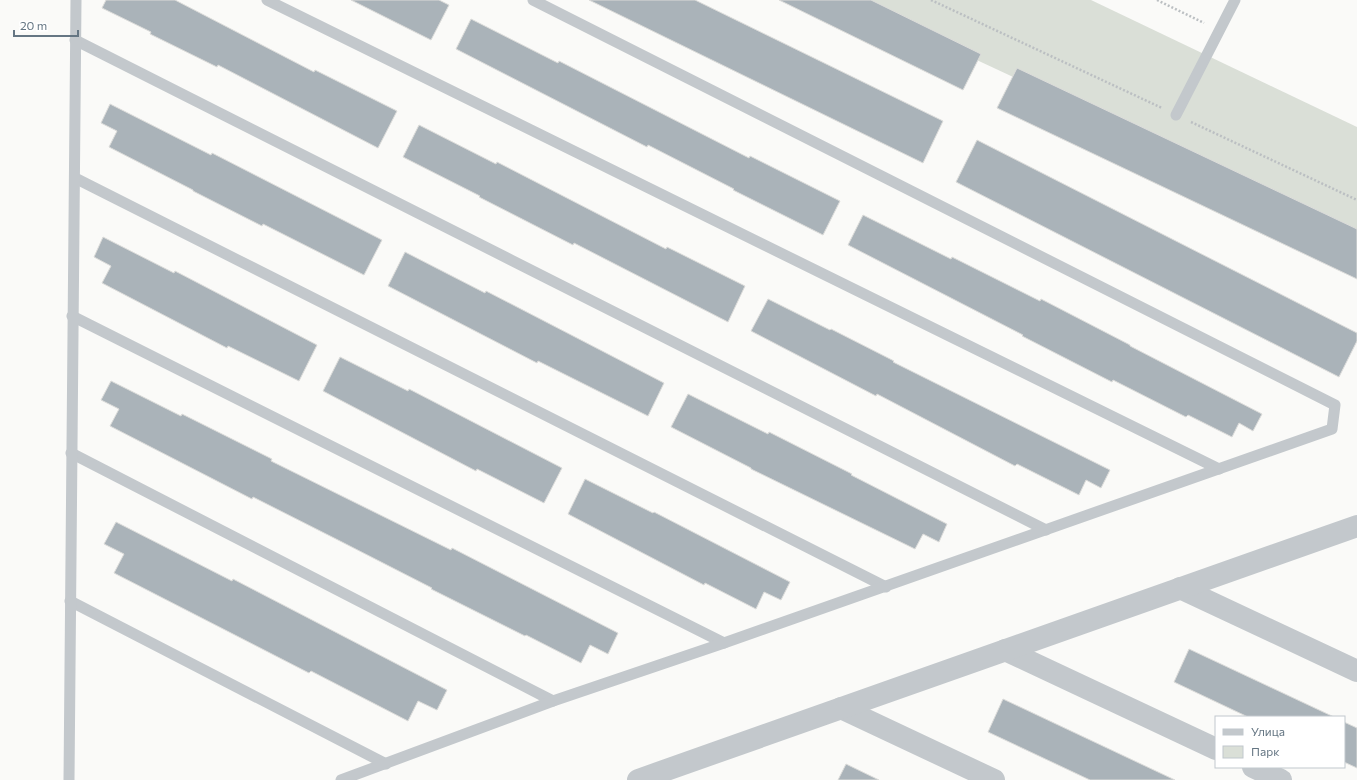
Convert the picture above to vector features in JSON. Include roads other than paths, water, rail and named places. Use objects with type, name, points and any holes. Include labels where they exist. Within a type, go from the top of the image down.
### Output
[{"type":"street","points":[[638,780],[1357,526]]},
{"type":"street","points":[[1180,588],[1357,671]]},
{"type":"street","points":[[1004,650],[1215,750]]},
{"type":"street","points":[[841,708],[994,780]]},
{"type":"street","points":[[1255,768],[1281,780]]},
{"type":"street","points":[[665,770],[685,780]]},
{"type":"lane","points":[[69,780],[76,0]]},
{"type":"lane","points":[[267,0],[1219,469]]},
{"type":"lane","points":[[340,780],[553,701],[886,587],[1332,429],[1335,405],[533,0]]},
{"type":"lane","points":[[1176,115],[1235,0]]},
{"type":"lane","points":[[75,40],[1046,530]]},
{"type":"lane","points":[[75,178],[886,587]]},
{"type":"lane","points":[[72,316],[724,643]]},
{"type":"lane","points":[[71,453],[553,701]]},
{"type":"lane","points":[[70,601],[386,764]]}]
